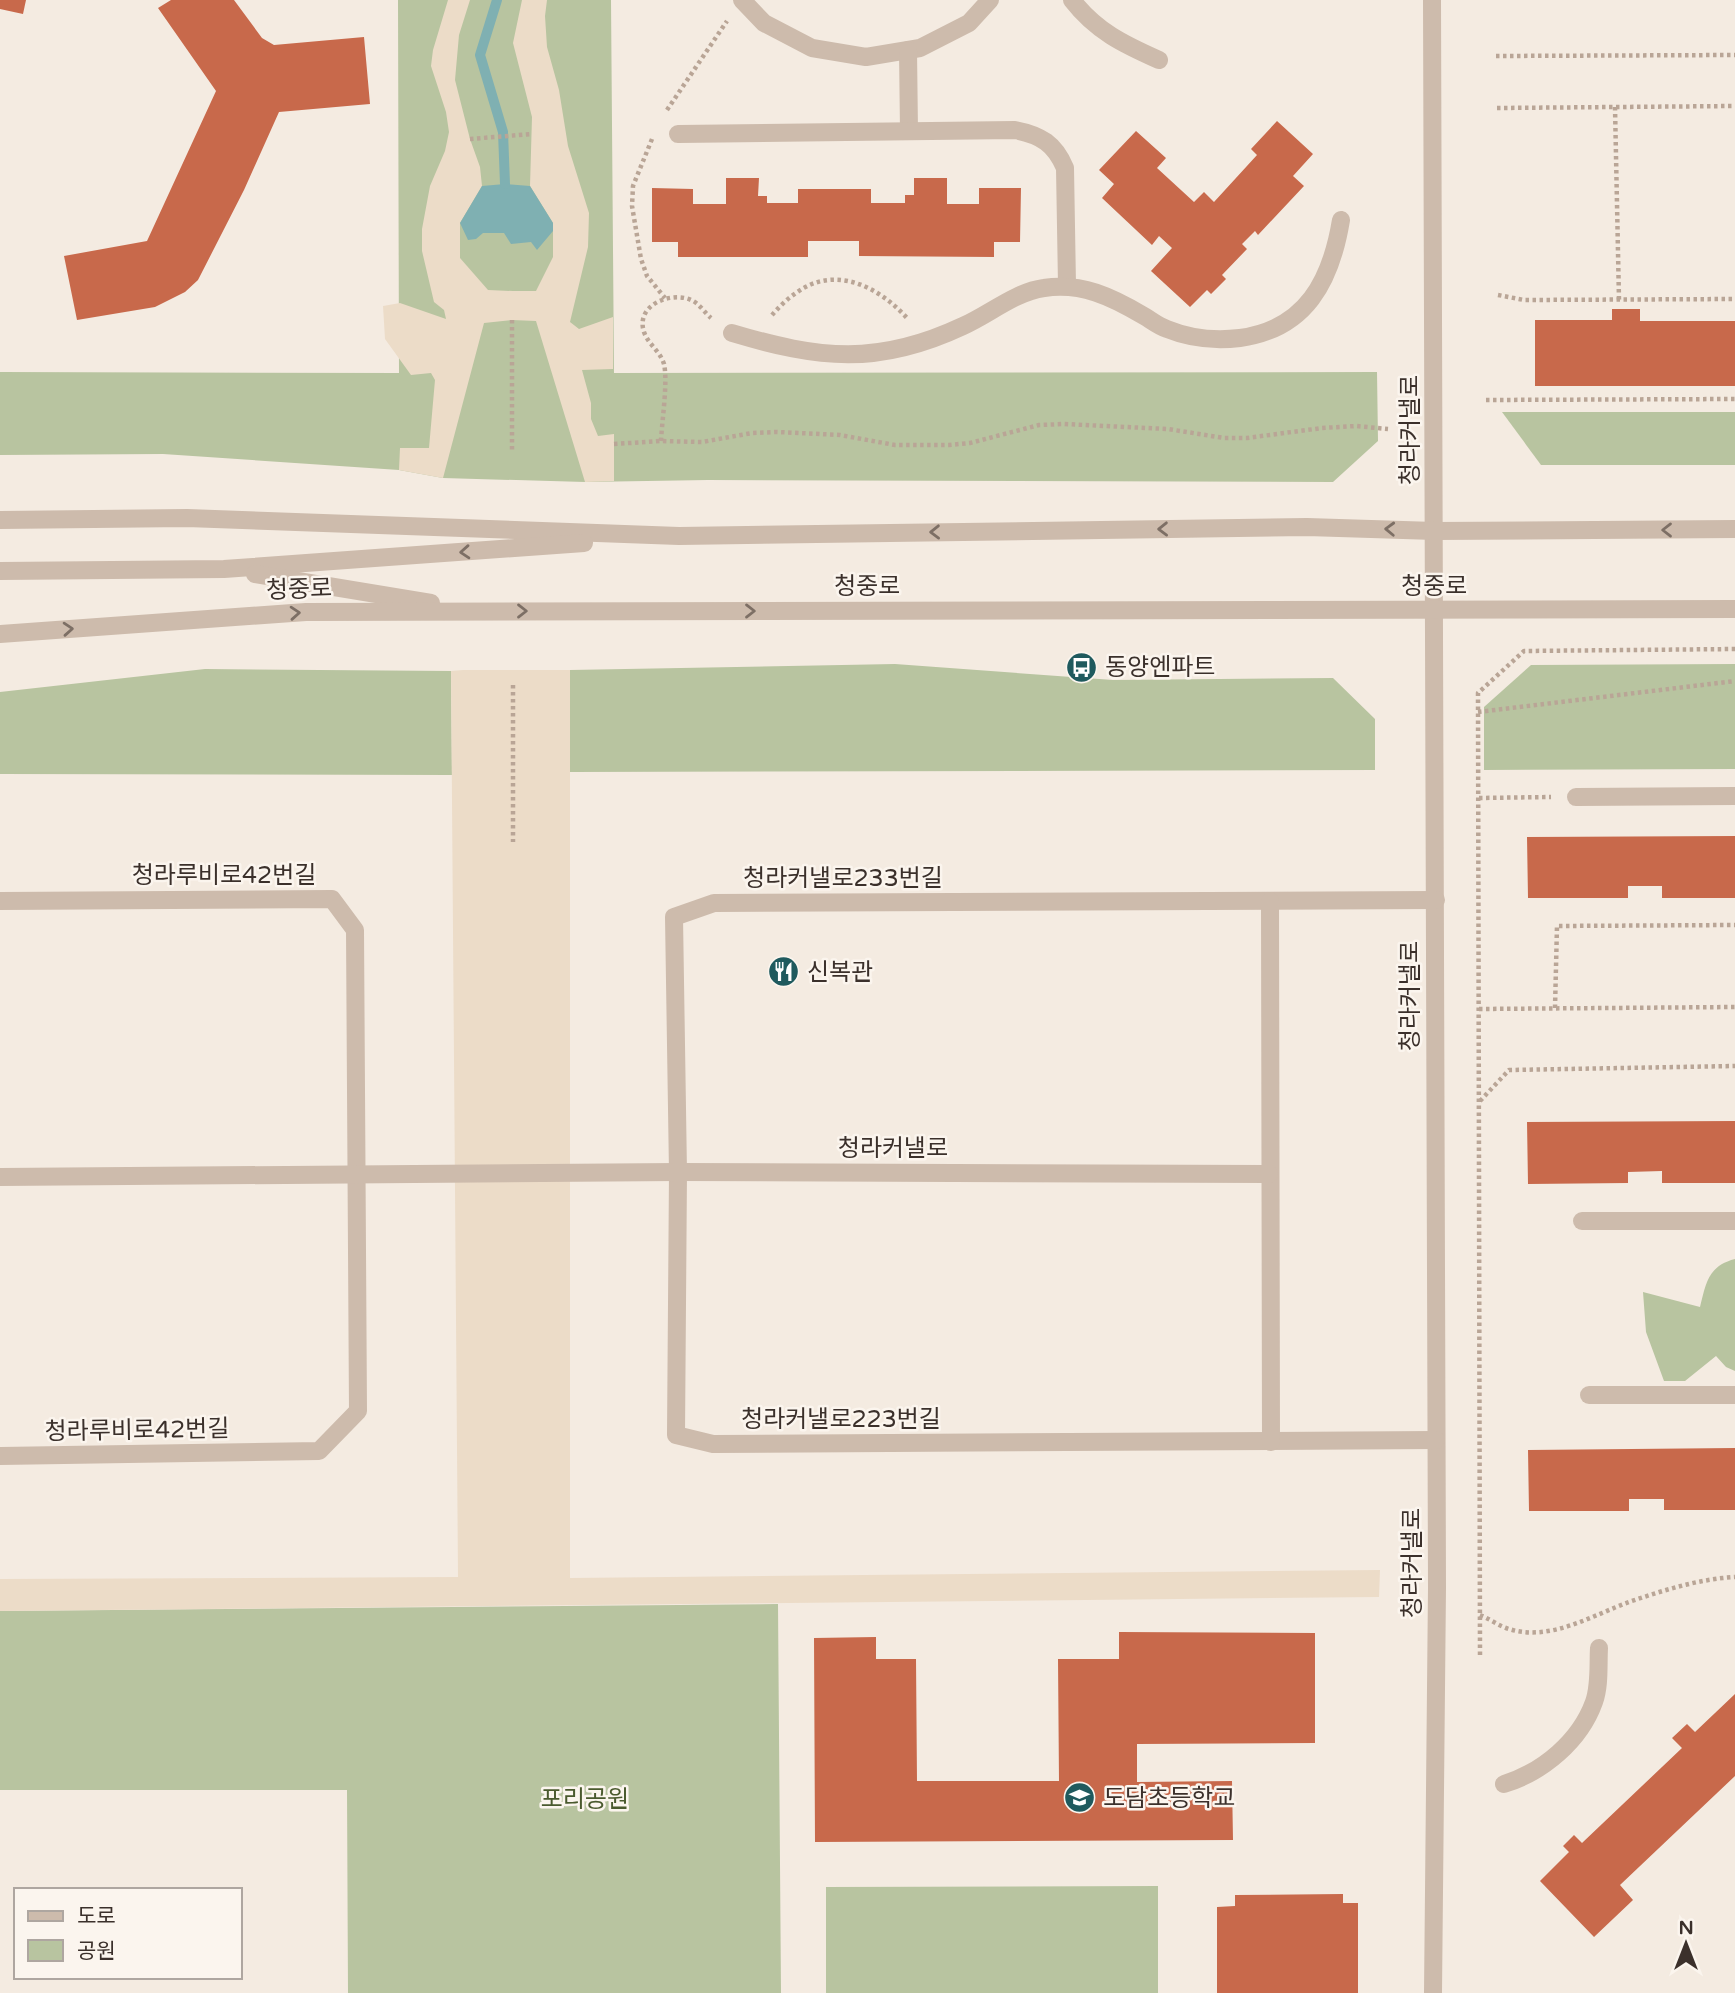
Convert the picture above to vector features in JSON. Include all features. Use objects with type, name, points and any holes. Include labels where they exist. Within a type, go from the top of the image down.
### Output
[{"type":"street","points":[[742,0],[764,23],[812,48],[866,57],[920,48],[969,23],[990,0]]},
{"type":"street","points":[[1072,0],[1087,19],[1107,34],[1159,60]]},
{"type":"street","name":"청라커낼로","points":[[1432,0],[1436,900],[1433,1993]]},
{"type":"street","points":[[908,50],[909,131]]},
{"type":"street","points":[[678,134],[1015,130],[1035,134],[1059,154],[1065,168],[1067,285]]},
{"type":"street","points":[[732,333],[790,350],[849,355],[876,353],[926,342],[977,320],[1026,293],[1067,285],[1092,290],[1116,300],[1165,329],[1208,339],[1251,336],[1271,331],[1288,322],[1313,298],[1333,260],[1341,220]]},
{"type":"street","points":[[0,520],[187,518],[679,536],[1307,527],[1435,531],[1735,529]]},
{"type":"street","points":[[0,570],[224,569],[679,536]]},
{"type":"street","points":[[224,569],[480,611]]},
{"type":"street","name":"청중로","points":[[0,634],[306,612],[1735,609]]},
{"type":"street","points":[[1576,797],[1735,796]]},
{"type":"street","name":"청라루비로42번길","points":[[0,901],[332,899],[355,930],[358,1175],[358,1411],[319,1451],[0,1456]]},
{"type":"street","name":"청라커낼로233번길","points":[[678,1172],[674,917],[714,903],[1436,900]]},
{"type":"street","points":[[1270,901],[1271,1442]]},
{"type":"street","name":"청라커낼로","points":[[358,1175],[678,1172],[1269,1174]]},
{"type":"street","name":"청라커낼로223번길","points":[[678,1172],[676,1435],[713,1444],[1436,1440]]},
{"type":"street","points":[[0,1177],[358,1175]]},
{"type":"street","points":[[1582,1221],[1735,1221]]},
{"type":"street","points":[[1589,1395],[1735,1395]]},
{"type":"street","points":[[1504,1784],[1523,1778],[1540,1768],[1572,1738],[1585,1720],[1594,1701],[1598,1683],[1599,1648]]},
{"type":"path","points":[[1496,56],[1735,55]]},
{"type":"path","points":[[1497,108],[1735,106]]},
{"type":"path","points":[[1615,107],[1619,300]]},
{"type":"path","points":[[470,139],[532,134]]},
{"type":"path","points":[[750,339],[797,292],[813,284],[836,280],[857,282],[876,290],[894,304],[926,342]]},
{"type":"path","points":[[1498,295],[1524,300],[1735,299]]},
{"type":"path","points":[[661,440],[664,365],[643,331],[643,317],[653,304],[665,298],[679,297],[693,300],[716,323],[732,333]]},
{"type":"path","points":[[512,320],[512,452]]},
{"type":"path","points":[[1486,400],[1735,399]]},
{"type":"path","points":[[614,444],[661,440],[702,442],[752,433],[778,432],[840,435],[895,445],[949,445],[970,443],[1039,425],[1064,424],[1168,429],[1224,438],[1247,438],[1333,427],[1388,429]]},
{"type":"path","points":[[1480,1655],[1478,693],[1524,651],[1735,649]]},
{"type":"path","points":[[1478,712],[1735,681]]},
{"type":"path","points":[[513,685],[513,842]]},
{"type":"path","points":[[1479,799],[1576,797]]},
{"type":"path","points":[[1555,1008],[1557,926],[1735,925]]},
{"type":"path","points":[[1479,1009],[1735,1007]]},
{"type":"path","points":[[1480,1101],[1509,1070],[1735,1066]]},
{"type":"path","points":[[1480,1615],[1511,1630],[1560,1629],[1602,1615],[1626,1603],[1677,1587],[1703,1580],[1735,1577]]},
{"type":"green space","points":[[398,0],[611,0],[614,373],[1377,372],[1378,441],[1333,482],[585,482],[443,478],[399,470],[163,454],[0,455],[0,372],[399,373]]},
{"type":"green space","points":[[1502,412],[1735,412],[1735,465],[1541,465]]},
{"type":"green space","points":[[895,664],[1113,680],[1333,678],[1375,719],[1375,770],[570,772],[570,670]]},
{"type":"green space","points":[[1735,664],[1735,769],[1484,770],[1484,707],[1531,665]]},
{"type":"green space","points":[[205,669],[451,671],[452,775],[0,774],[0,692]]},
{"type":"green space","points":[[1735,1259],[1735,1371],[1726,1367],[1716,1356],[1685,1381],[1664,1381],[1646,1332],[1643,1292],[1700,1307],[1707,1283],[1714,1271]]},
{"type":"green space","name":"포리공원","points":[[778,1604],[781,1993],[348,1993],[347,1790],[0,1790],[0,1611]]},
{"type":"green space","points":[[1158,1886],[1158,1993],[826,1993],[826,1887]]},
{"type":"shaded area","points":[[448,0],[470,0],[459,35],[455,80],[480,167],[482,186],[460,223],[460,258],[488,290],[536,291],[553,257],[553,223],[530,186],[532,117],[513,43],[522,0],[547,0],[547,47],[559,90],[568,146],[589,213],[588,247],[570,322],[579,329],[613,317],[613,369],[582,370],[591,403],[591,419],[598,436],[614,434],[614,481],[585,482],[536,321],[484,323],[443,478],[399,470],[400,448],[429,448],[435,380],[431,373],[411,375],[385,339],[383,306],[400,303],[446,319],[444,310],[434,302],[422,251],[422,229],[430,186],[445,151],[449,132],[446,112],[431,66]]},
{"type":"shaded area","points":[[570,670],[570,1578],[1380,1570],[1379,1597],[0,1611],[0,1579],[458,1577],[451,671]]},
{"type":"water","points":[[482,186],[530,186],[553,223],[553,231],[537,250],[531,242],[511,244],[504,233],[483,233],[476,239],[468,240],[460,223]]},
{"type":"building","points":[[0,0],[26,0],[23,14],[0,9]]},
{"type":"building","points":[[171,0],[234,0],[262,38],[274,45],[364,37],[370,104],[279,112],[244,190],[198,280],[185,292],[155,307],[77,320],[64,256],[147,241],[216,91],[158,8]]},
{"type":"building","points":[[1277,121],[1313,154],[1293,176],[1304,186],[1258,235],[1255,231],[1242,244],[1247,249],[1222,275],[1226,279],[1211,294],[1207,290],[1190,307],[1151,271],[1172,248],[1159,236],[1152,245],[1102,198],[1114,184],[1099,170],[1136,131],[1166,158],[1157,168],[1194,202],[1204,192],[1214,202],[1257,155],[1251,149]]},
{"type":"building","points":[[726,178],[759,178],[758,196],[767,196],[767,203],[798,203],[798,189],[871,189],[871,203],[905,203],[905,195],[914,195],[914,178],[947,178],[947,204],[979,204],[979,188],[1021,188],[1020,242],[994,242],[994,257],[859,256],[859,241],[808,241],[808,257],[678,257],[678,242],[652,242],[652,188],[693,189],[693,204],[726,204]]},
{"type":"building","points":[[1612,309],[1640,309],[1640,321],[1735,321],[1735,386],[1535,386],[1535,320],[1612,320]]},
{"type":"building","points":[[1735,836],[1735,898],[1662,898],[1662,886],[1628,886],[1628,898],[1528,898],[1527,837]]},
{"type":"building","points":[[1735,1121],[1735,1183],[1662,1183],[1662,1171],[1628,1172],[1628,1183],[1528,1184],[1527,1122]]},
{"type":"building","points":[[1735,1448],[1735,1510],[1664,1510],[1664,1499],[1629,1499],[1629,1511],[1529,1511],[1528,1450]]},
{"type":"building","points":[[1119,1632],[1315,1633],[1315,1743],[1137,1744],[1137,1782],[1232,1781],[1233,1840],[815,1842],[814,1638],[876,1637],[876,1659],[916,1659],[917,1781],[1059,1781],[1058,1659],[1119,1659]]},
{"type":"building","points":[[1735,1694],[1735,1776],[1620,1885],[1633,1900],[1594,1937],[1540,1881],[1569,1852],[1563,1846],[1574,1835],[1582,1843],[1682,1748],[1672,1738],[1687,1724],[1695,1732]]},
{"type":"building","points":[[1343,1894],[1343,1903],[1358,1903],[1358,1993],[1217,1993],[1217,1907],[1235,1906],[1235,1895]]},
{"type":"waterway","points":[[497,0],[480,55],[503,132],[505,184]]},
{"type":"place","name":"동양엔파트","points":[[1082,667]]},
{"type":"place","name":"신복관","points":[[784,972]]},
{"type":"place","name":"도담초등학교","points":[[1080,1798]]}]
